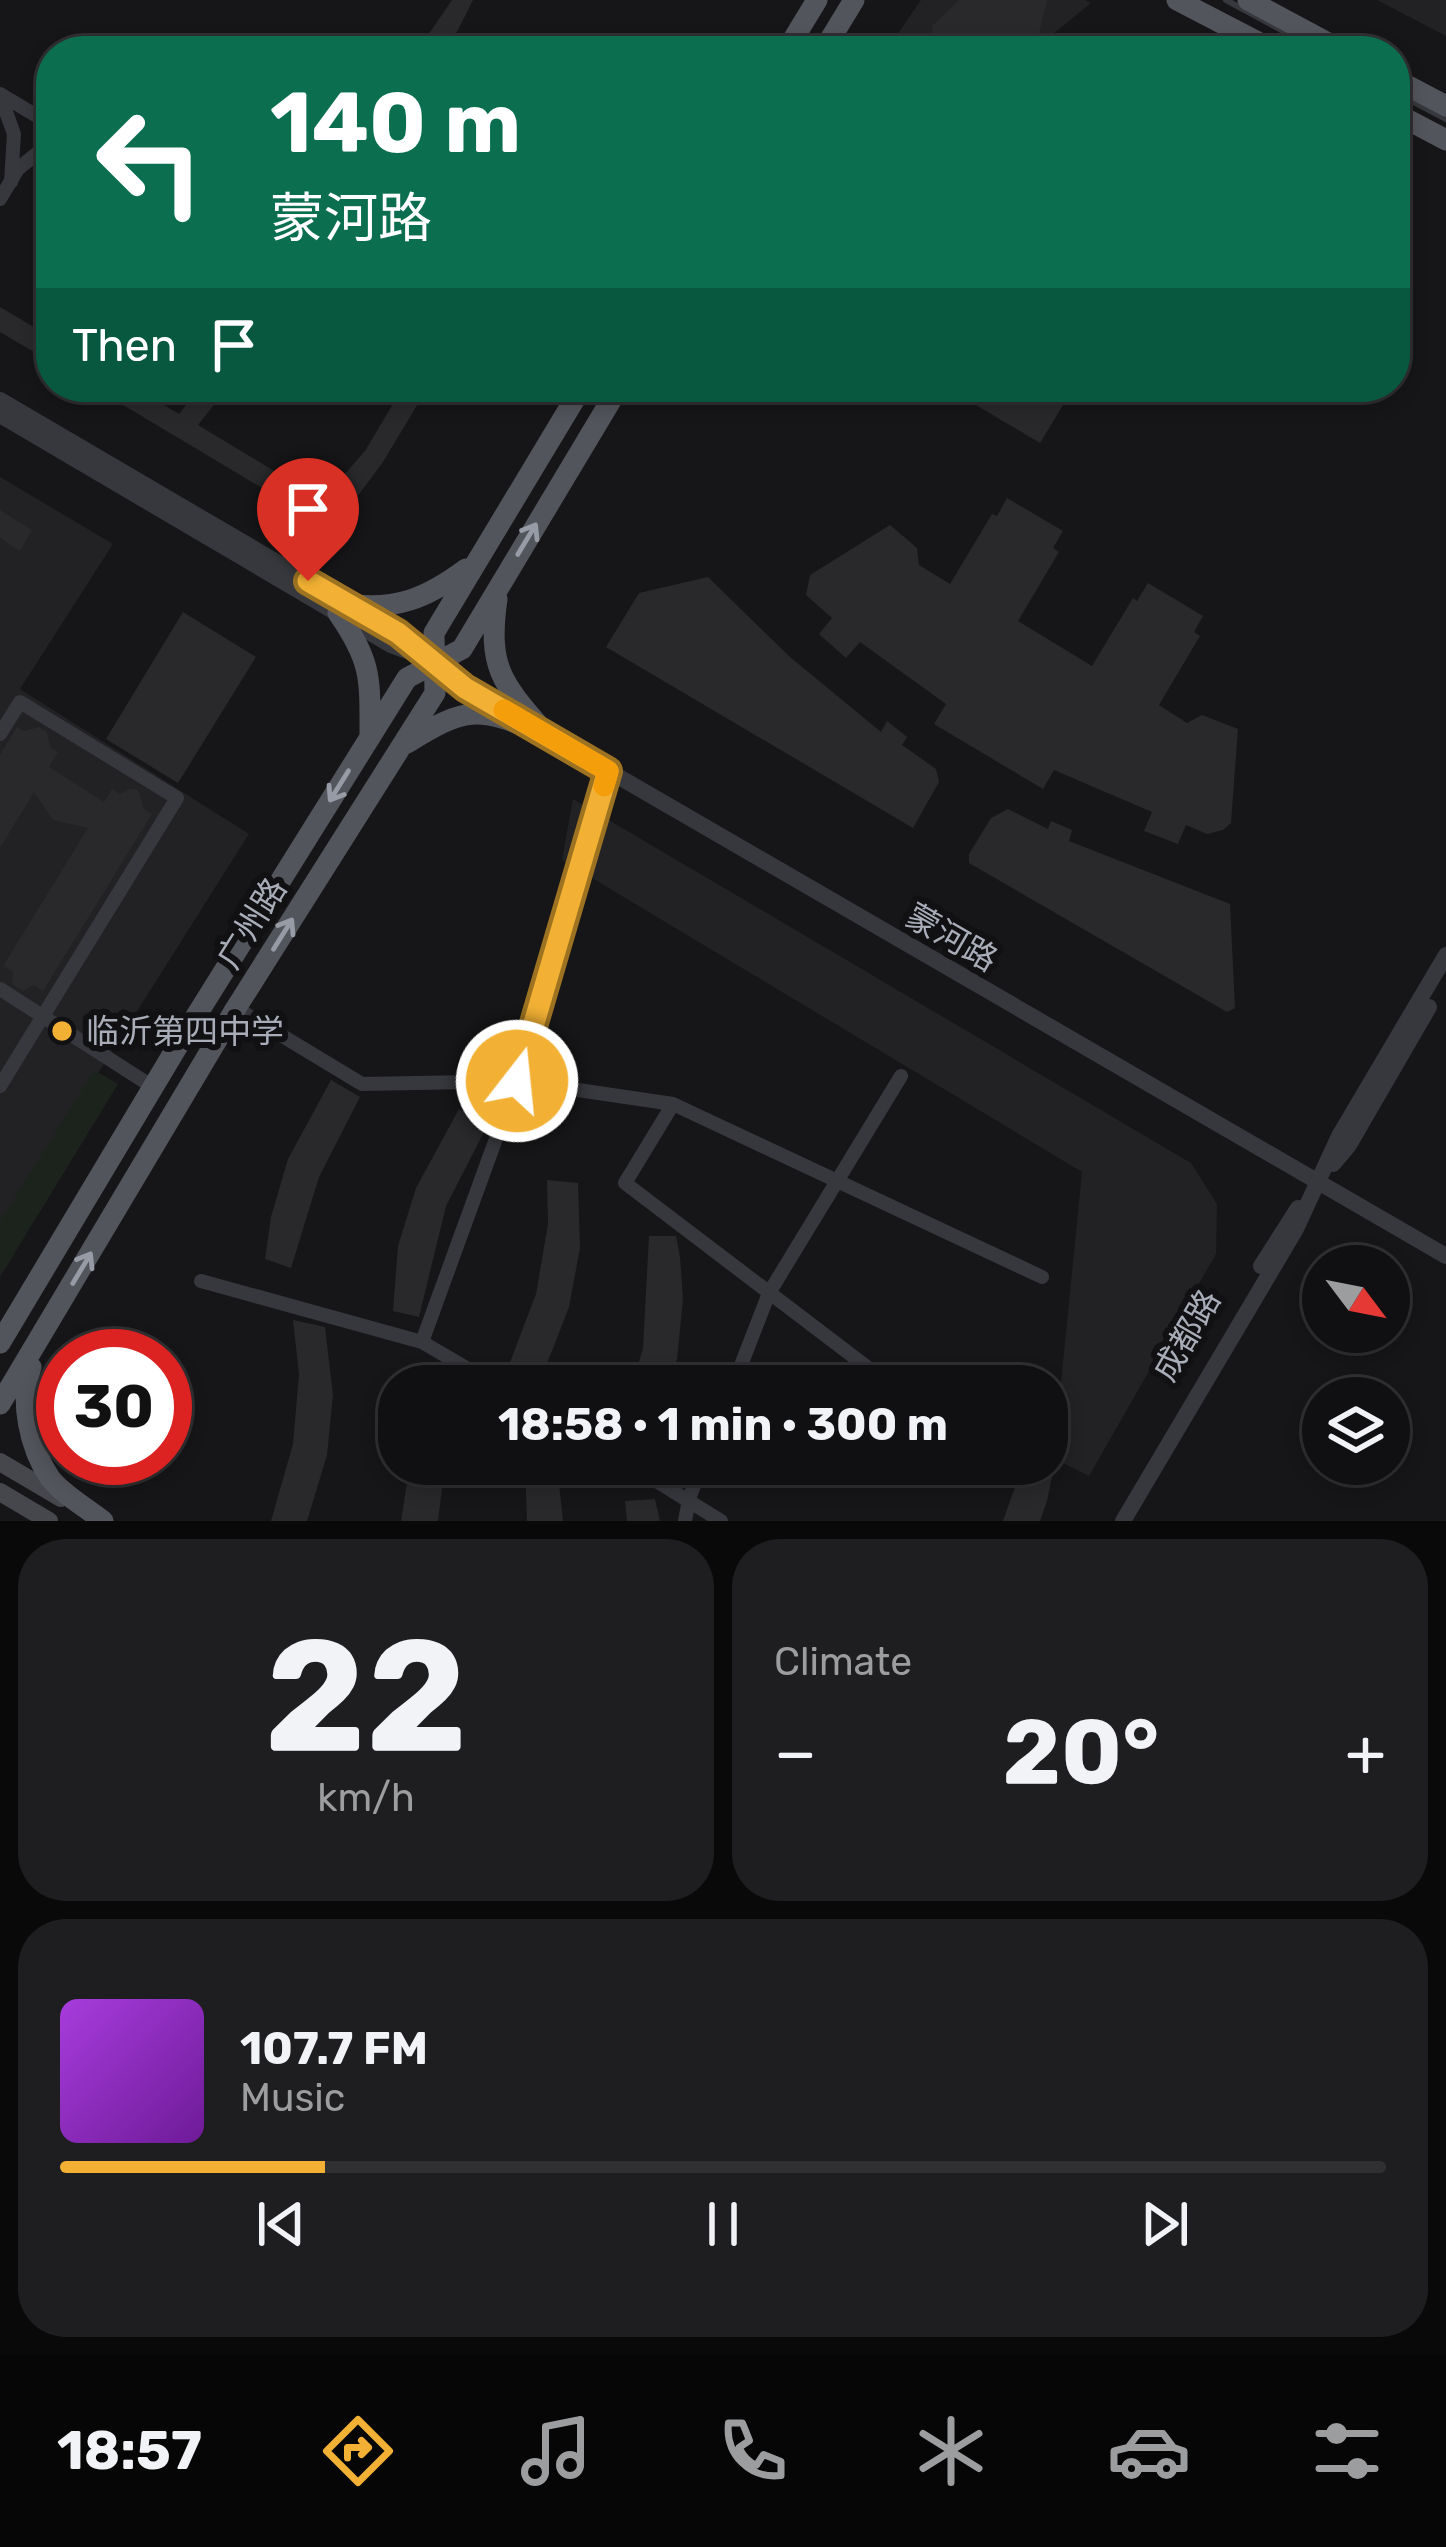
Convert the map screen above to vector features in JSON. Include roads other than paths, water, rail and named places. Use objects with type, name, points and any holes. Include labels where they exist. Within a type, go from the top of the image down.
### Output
[{"type":"main road","points":[[795,36],[815,0]]},
{"type":"main road","points":[[832,36],[854,0]]},
{"type":"main road","points":[[835,36],[868,0]]},
{"type":"main road","points":[[1177,0],[1246,36]]},
{"type":"main road","points":[[1248,0],[1315,36]]},
{"type":"main road","points":[[1410,87],[1446,106]]},
{"type":"main road","points":[[1410,121],[1446,140]]},
{"type":"main road","name":"广州路","points":[[46,1329],[236,1008],[435,693],[434,634],[573,402]]},
{"type":"main road","name":"广州路","points":[[0,1343],[407,678],[462,649],[610,402]]},
{"type":"main road","points":[[370,737],[368,665],[342,609],[404,605],[433,593],[477,561]]},
{"type":"main road","points":[[500,585],[494,658],[507,689],[548,736]]},
{"type":"main road","points":[[402,747],[460,716],[493,713],[548,736]]},
{"type":"main road","name":"广州路","points":[[0,1404],[36,1345]]},
{"type":"main road","points":[[36,1354],[23,1390],[36,1444]]},
{"type":"main road","points":[[0,1462],[102,1521]]},
{"type":"main road","points":[[58,1485],[102,1521]]},
{"type":"main road","points":[[0,1492],[49,1521]]},
{"type":"street","points":[[0,95],[36,115]]},
{"type":"street","points":[[0,95],[14,134],[10,182]]},
{"type":"street","points":[[0,199],[18,169],[36,154]]},
{"type":"street","name":"蒙河路","points":[[0,400],[342,609],[391,645],[433,661],[465,688],[1446,1256]]},
{"type":"street","name":"蒙河路","points":[[0,415],[342,609]]},
{"type":"street","points":[[0,734],[20,702],[177,798],[0,1086]]},
{"type":"street","points":[[422,1342],[517,1081],[608,771]]},
{"type":"street","name":"成都路","points":[[1123,1521],[1296,1229],[1340,1136],[1446,955]]},
{"type":"street","name":"成都路","points":[[1112,1521],[1286,1223],[1349,1145],[1446,977]]},
{"type":"street","points":[[0,989],[153,1087]]},
{"type":"street","points":[[236,1008],[362,1084],[517,1081],[673,1104],[1042,1276]]},
{"type":"street","points":[[741,1365],[769,1293],[901,1076]]},
{"type":"street","points":[[673,1104],[625,1183],[864,1365]]},
{"type":"street","points":[[201,1281],[422,1342],[461,1365]]},
{"type":"street","points":[[665,1485],[721,1521]]},
{"type":"street","points":[[686,1521],[694,1485]]},
{"type":"lane","points":[[1226,0],[1292,36]]},
{"type":"lane","points":[[1410,100],[1446,119]]},
{"type":"place","name":"临沂第四中学","points":[[62,1031]]}]
